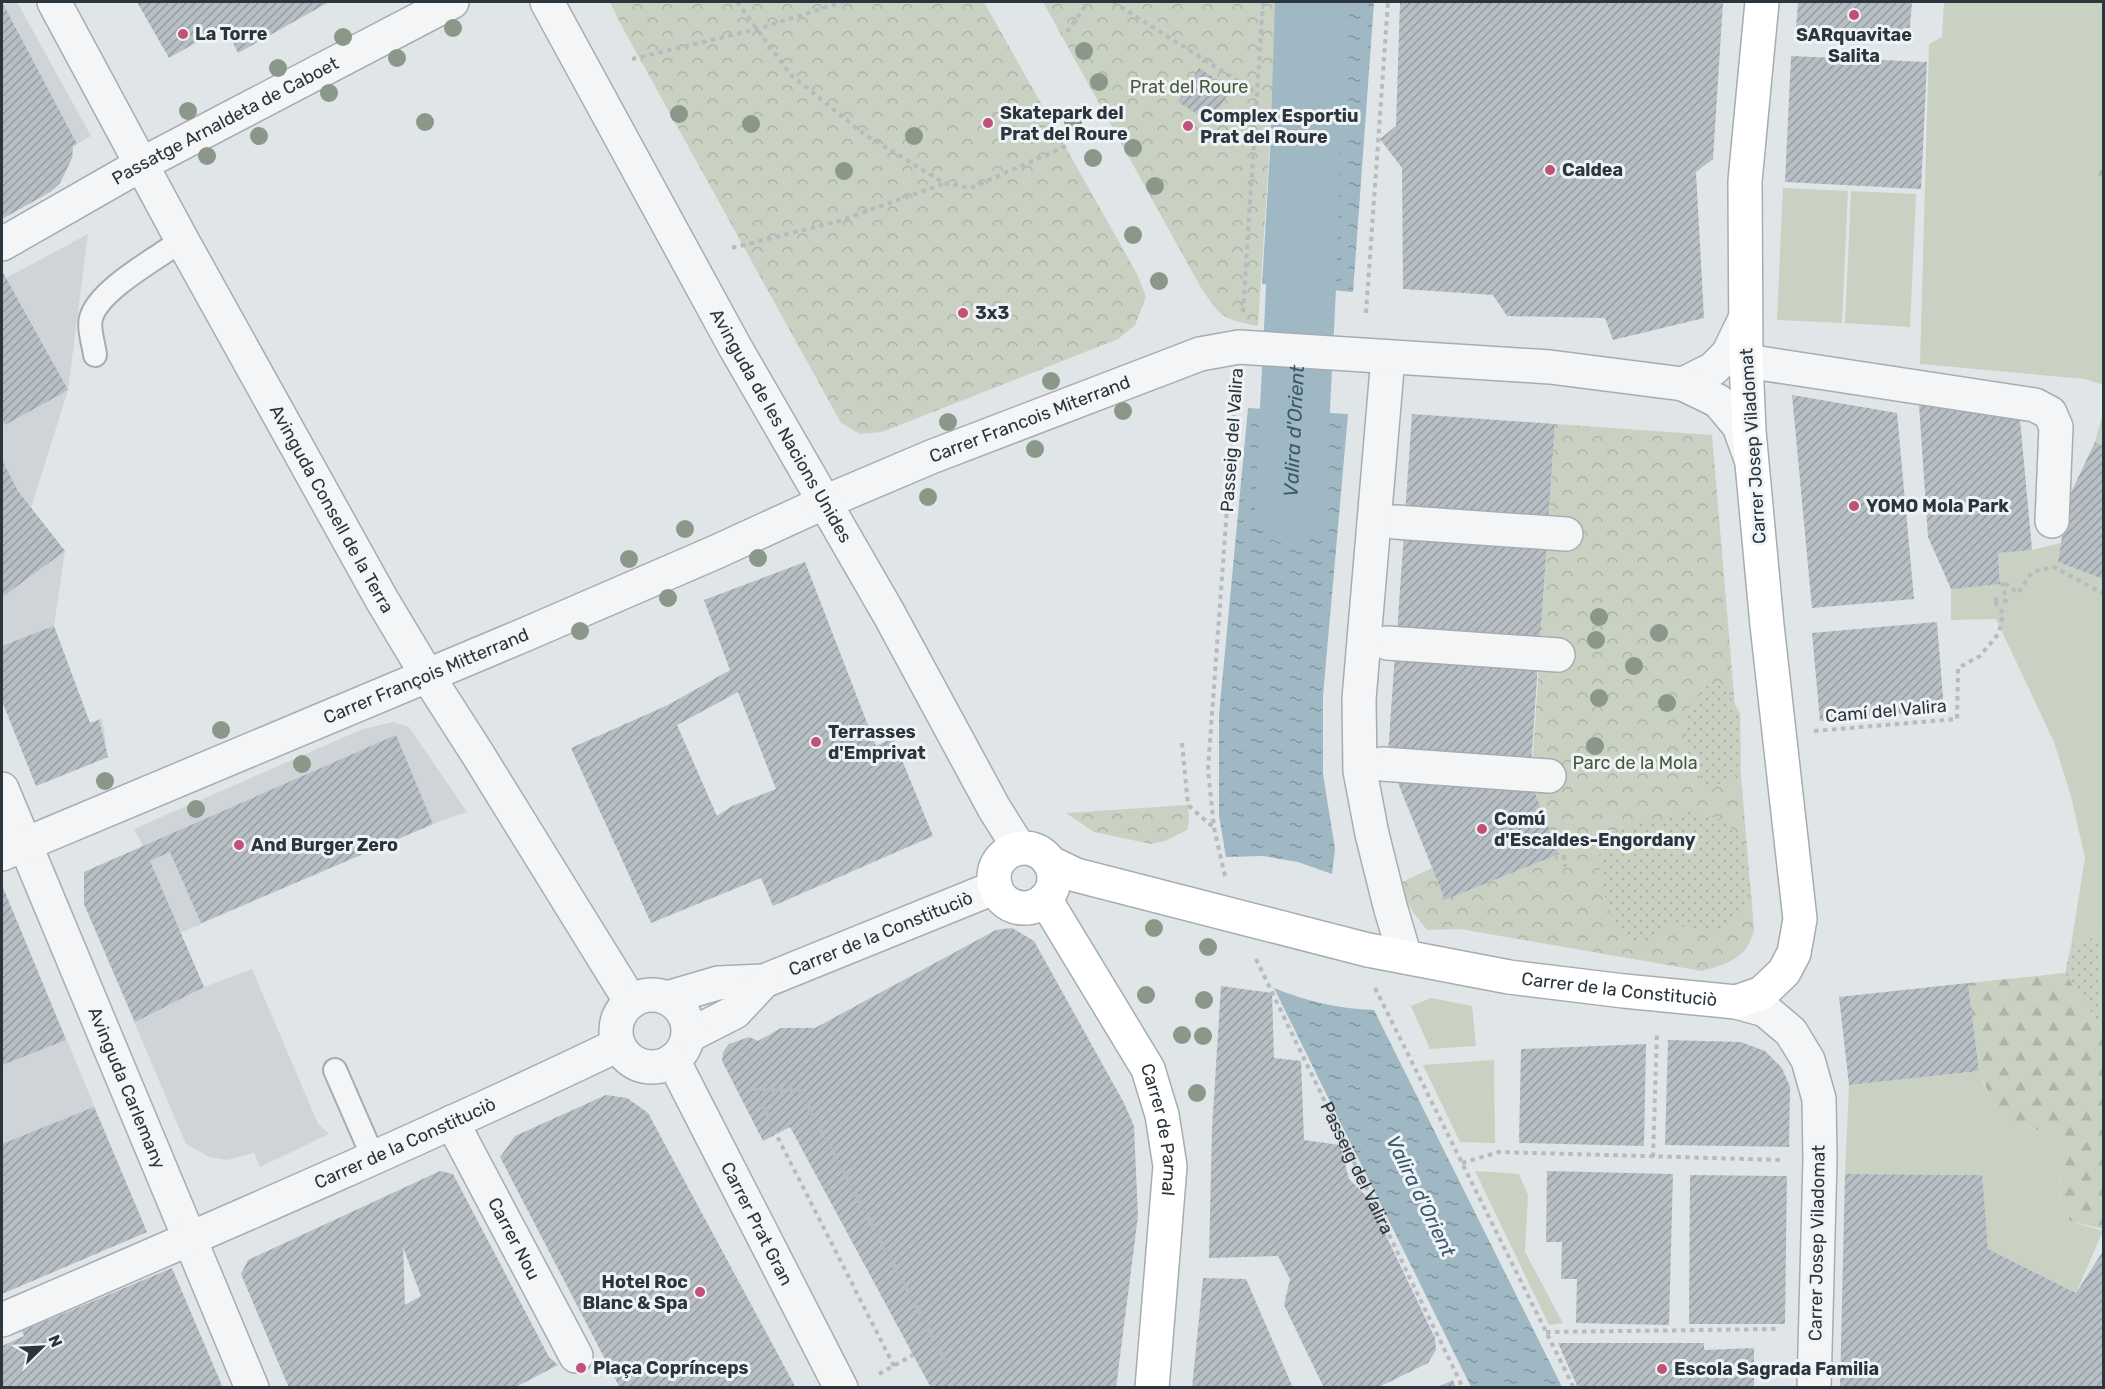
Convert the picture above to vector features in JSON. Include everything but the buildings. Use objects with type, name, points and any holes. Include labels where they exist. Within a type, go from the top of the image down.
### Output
[{"type":"main road","name":"Carrer Josep Viladomat","points":[[1736,1002],[1762,993],[1784,972],[1794,953],[1800,919],[1767,625],[1749,431],[1746,361],[1745,181],[1762,2]]},
{"type":"main road","points":[[1019,848],[1028,848],[1036,850],[1050,862],[1054,881],[1051,891],[1037,905],[1028,908],[1017,907],[1000,896],[994,878],[1001,858],[1019,848]]},
{"type":"main road","name":"Carrer de la Constituciò","points":[[1050,862],[1076,875],[1237,916],[1370,965],[1405,957],[1509,977],[1624,992],[1736,1002]]},
{"type":"main road","name":"Carrer de Parnal","points":[[1045,899],[1148,1069],[1162,1115],[1170,1166],[1152,1388]]},
{"type":"street","name":"Avinguda Consell de la Terra","points":[[54,2],[182,240],[382,600],[631,1002]]},
{"type":"street","name":"Passatge Arnaldeta de Caboet","points":[[2,244],[141,164],[452,2]]},
{"type":"street","name":"Avinguda de les Nacions Unides","points":[[547,2],[735,347],[890,614],[994,808],[1019,848]]},
{"type":"street","points":[[1683,384],[1713,369],[1728,354],[1746,317]]},
{"type":"street","name":"Carrer Francois Miterrand","points":[[825,502],[931,457],[1200,354],[1239,347]]},
{"type":"street","points":[[1239,347],[1550,367],[1683,384],[1718,401],[1739,426],[1753,466]]},
{"type":"street","points":[[1375,356],[1359,699],[1360,761],[1372,834],[1405,957]]},
{"type":"street","points":[[1746,361],[2035,405],[2050,413],[2056,427],[2052,521]]},
{"type":"street","name":"Carrer François Mitterrand","points":[[13,849],[716,552],[825,502]]},
{"type":"street","points":[[1395,522],[1566,534]]},
{"type":"street","points":[[1388,643],[1558,655]]},
{"type":"street","points":[[1382,764],[1549,776]]},
{"type":"street","name":"Avinguda Carlemany","points":[[2,789],[13,849],[190,1239],[252,1388]]},
{"type":"street","name":"Carrer de la Constituciò","points":[[667,998],[718,982],[764,981],[996,887]]},
{"type":"street","name":"Carrer de la Constituciò","points":[[680,1048],[735,1012],[764,981]]},
{"type":"street","points":[[648,995],[667,998],[683,1014],[687,1025],[680,1048],[653,1067],[642,1066],[624,1054],[618,1045],[617,1021],[622,1011],[631,1002],[648,995]]},
{"type":"street","name":"Carrer de la Constituciò","points":[[1736,1002],[1765,1010],[1791,1032],[1808,1060],[1819,1099]]},
{"type":"street","name":"Carrer de la Constituciò","points":[[2,1320],[453,1122],[618,1045]]},
{"type":"street","name":"Carrer Prat Gran","points":[[680,1048],[842,1388]]},
{"type":"street","name":"Carrer Josep Viladomat","points":[[1814,1388],[1820,1159],[1819,1099]]},
{"type":"street","name":"Carrer Nou","points":[[453,1122],[576,1356]]},
{"type":"lane","points":[[95,355],[90,319],[104,296],[182,240]]},
{"type":"lane","points":[[335,1070],[373,1157]]},
{"type":"path","points":[[737,2],[791,75],[864,134],[944,183],[970,188],[1066,146]]},
{"type":"path","points":[[632,59],[757,29],[843,2]]},
{"type":"path","points":[[1067,32],[1088,2]]},
{"type":"path","points":[[1113,2],[1257,93]]},
{"type":"path","name":"Passeig del Valira","points":[[1225,877],[1214,828],[1208,769],[1263,2]]},
{"type":"path","points":[[1366,313],[1388,2]]},
{"type":"path","points":[[732,248],[839,221],[944,183]]},
{"type":"path","name":"Camí del Valira","points":[[1807,732],[1957,719],[1958,668],[1980,656],[1999,633],[2003,613],[1993,599],[2006,601],[2002,581],[2018,593],[2032,572],[2054,567],[2103,594]]},
{"type":"path","points":[[1182,744],[1188,805],[1214,828]]},
{"type":"path","points":[[1564,855],[1565,867]]},
{"type":"path","name":"Passeig del Valira","points":[[1251,950],[1463,1388]]},
{"type":"path","points":[[1370,965],[1462,1163],[1574,1388]]},
{"type":"path","points":[[1653,1157],[1657,1030]]},
{"type":"path","points":[[894,1366],[756,1090],[800,1091],[951,1371]]},
{"type":"path","points":[[1462,1163],[1499,1152],[1767,1159]]},
{"type":"path","points":[[1546,1332],[1780,1329]]},
{"type":"path","points":[[879,1374],[913,1355]]},
{"type":"shaded area","points":[[2,2],[17,2],[91,136],[73,146],[72,158],[60,183],[50,192],[2,219]]},
{"type":"shaded area","points":[[88,234],[68,390],[31,508],[65,551],[54,626],[90,723],[102,718],[108,757],[36,786],[2,701],[2,271],[6,278]]},
{"type":"shaded area","points":[[393,722],[409,727],[467,812],[433,824],[180,933],[204,987],[252,969],[318,1124],[329,1134],[260,1167],[254,1153],[227,1160],[209,1157],[186,1144],[84,904],[84,872],[143,846],[134,829],[363,729]]},
{"type":"shaded area","points":[[2,885],[147,1232],[8,1291],[2,1272]]},
{"type":"green space","points":[[610,2],[984,2],[1137,274],[1146,297],[1135,325],[1118,339],[882,432],[860,434],[841,423]]},
{"type":"green space","name":"Prat del Roure","points":[[1043,2],[1279,2],[1258,326],[1223,315],[1200,286]]},
{"type":"green space","points":[[1944,2],[2103,2],[2103,385],[2085,379],[1920,364],[1929,44],[1942,37]]},
{"type":"green space","points":[[2103,149],[2103,192],[2094,169]]},
{"type":"green space","points":[[1783,188],[1848,191],[1842,323],[1777,320]]},
{"type":"green space","points":[[1851,191],[1916,194],[1910,327],[1845,323]]},
{"type":"green space","points":[[2103,413],[2103,446],[2095,442]]},
{"type":"green space","name":"Parc de la Mola","points":[[1555,424],[1712,435],[1754,929],[1742,953],[1711,969],[1702,971],[1460,929],[1427,930],[1413,912],[1398,884],[1432,868],[1445,900],[1559,854],[1531,783]]},
{"type":"green space","points":[[2061,543],[2058,562],[2103,579],[2103,940],[2100,935],[2071,946],[2085,858],[2071,796],[2054,742],[1996,619],[1951,620],[1951,589],[2000,580],[1998,553],[2032,550]]},
{"type":"green space","points":[[1708,685],[1724,686],[1740,713],[1741,766],[1731,782],[1704,786],[1686,748],[1687,709]]},
{"type":"green space","points":[[1188,805],[1187,830],[1165,841],[1151,844],[1094,832],[1066,813]]},
{"type":"green space","points":[[1686,811],[1724,820],[1743,841],[1750,886],[1743,913],[1714,932],[1670,922],[1638,946],[1618,931],[1601,886],[1599,850],[1624,827],[1664,819]]},
{"type":"green space","points":[[2100,935],[2104,940],[2103,1030],[2065,973],[2071,946]]},
{"type":"green space","points":[[2065,973],[2103,1030],[2103,1229],[2070,1221],[2059,1198],[2063,1154],[2052,1134],[2026,1126],[1996,1111],[1979,1071],[1968,983]]},
{"type":"green space","points":[[1431,998],[1472,1006],[1476,1046],[1430,1049],[1411,1006]]},
{"type":"green space","points":[[1494,1060],[1495,1143],[1460,1142],[1423,1065]]},
{"type":"green space","points":[[1979,1071],[1986,1090],[2026,1126],[2052,1134],[2063,1154],[2059,1198],[2070,1221],[2103,1231],[2076,1293],[1988,1249],[1981,1175],[1845,1174],[1849,1085]]},
{"type":"green space","points":[[1475,1171],[1519,1174],[1528,1195],[1525,1252],[1563,1323],[1549,1325]]},
{"type":"water","points":[[1279,2],[1374,2],[1353,292],[1262,284]]},
{"type":"water","points":[[1248,408],[1348,414],[1323,696],[1323,774],[1335,849],[1332,874],[1298,862],[1263,856],[1226,857],[1219,816],[1219,715]]},
{"type":"water","points":[[1274,988],[1323,1003],[1374,1010],[1562,1387],[1471,1387]]},
{"type":"waterway","name":"Valira d'Orient","points":[[1290,509],[1301,288],[1310,2]]},
{"type":"place","name":"SARquavitae Salita","points":[[1854,15]]},
{"type":"place","name":"La Torre","points":[[183,34]]},
{"type":"place","name":"Skatepark del Prat del Roure","points":[[988,123]]},
{"type":"place","name":"Complex Esportiu Prat del Roure","points":[[1188,126]]},
{"type":"place","name":"Caldea","points":[[1550,170]]},
{"type":"place","name":"3x3","points":[[963,313]]},
{"type":"place","name":"YOMO Mola Park","points":[[1854,506]]},
{"type":"place","name":"Terrasses d'Emprivat","points":[[816,742]]},
{"type":"place","name":"Comú d'Escaldes-Engordany","points":[[1482,829]]},
{"type":"place","name":"And Burger Zero","points":[[239,845]]},
{"type":"place","name":"Hotel Roc Blanc & Spa","points":[[700,1292]]},
{"type":"place","name":"Plaça Coprínceps","points":[[581,1368]]},
{"type":"place","name":"Escola Sagrada Familia","points":[[1662,1369]]}]
